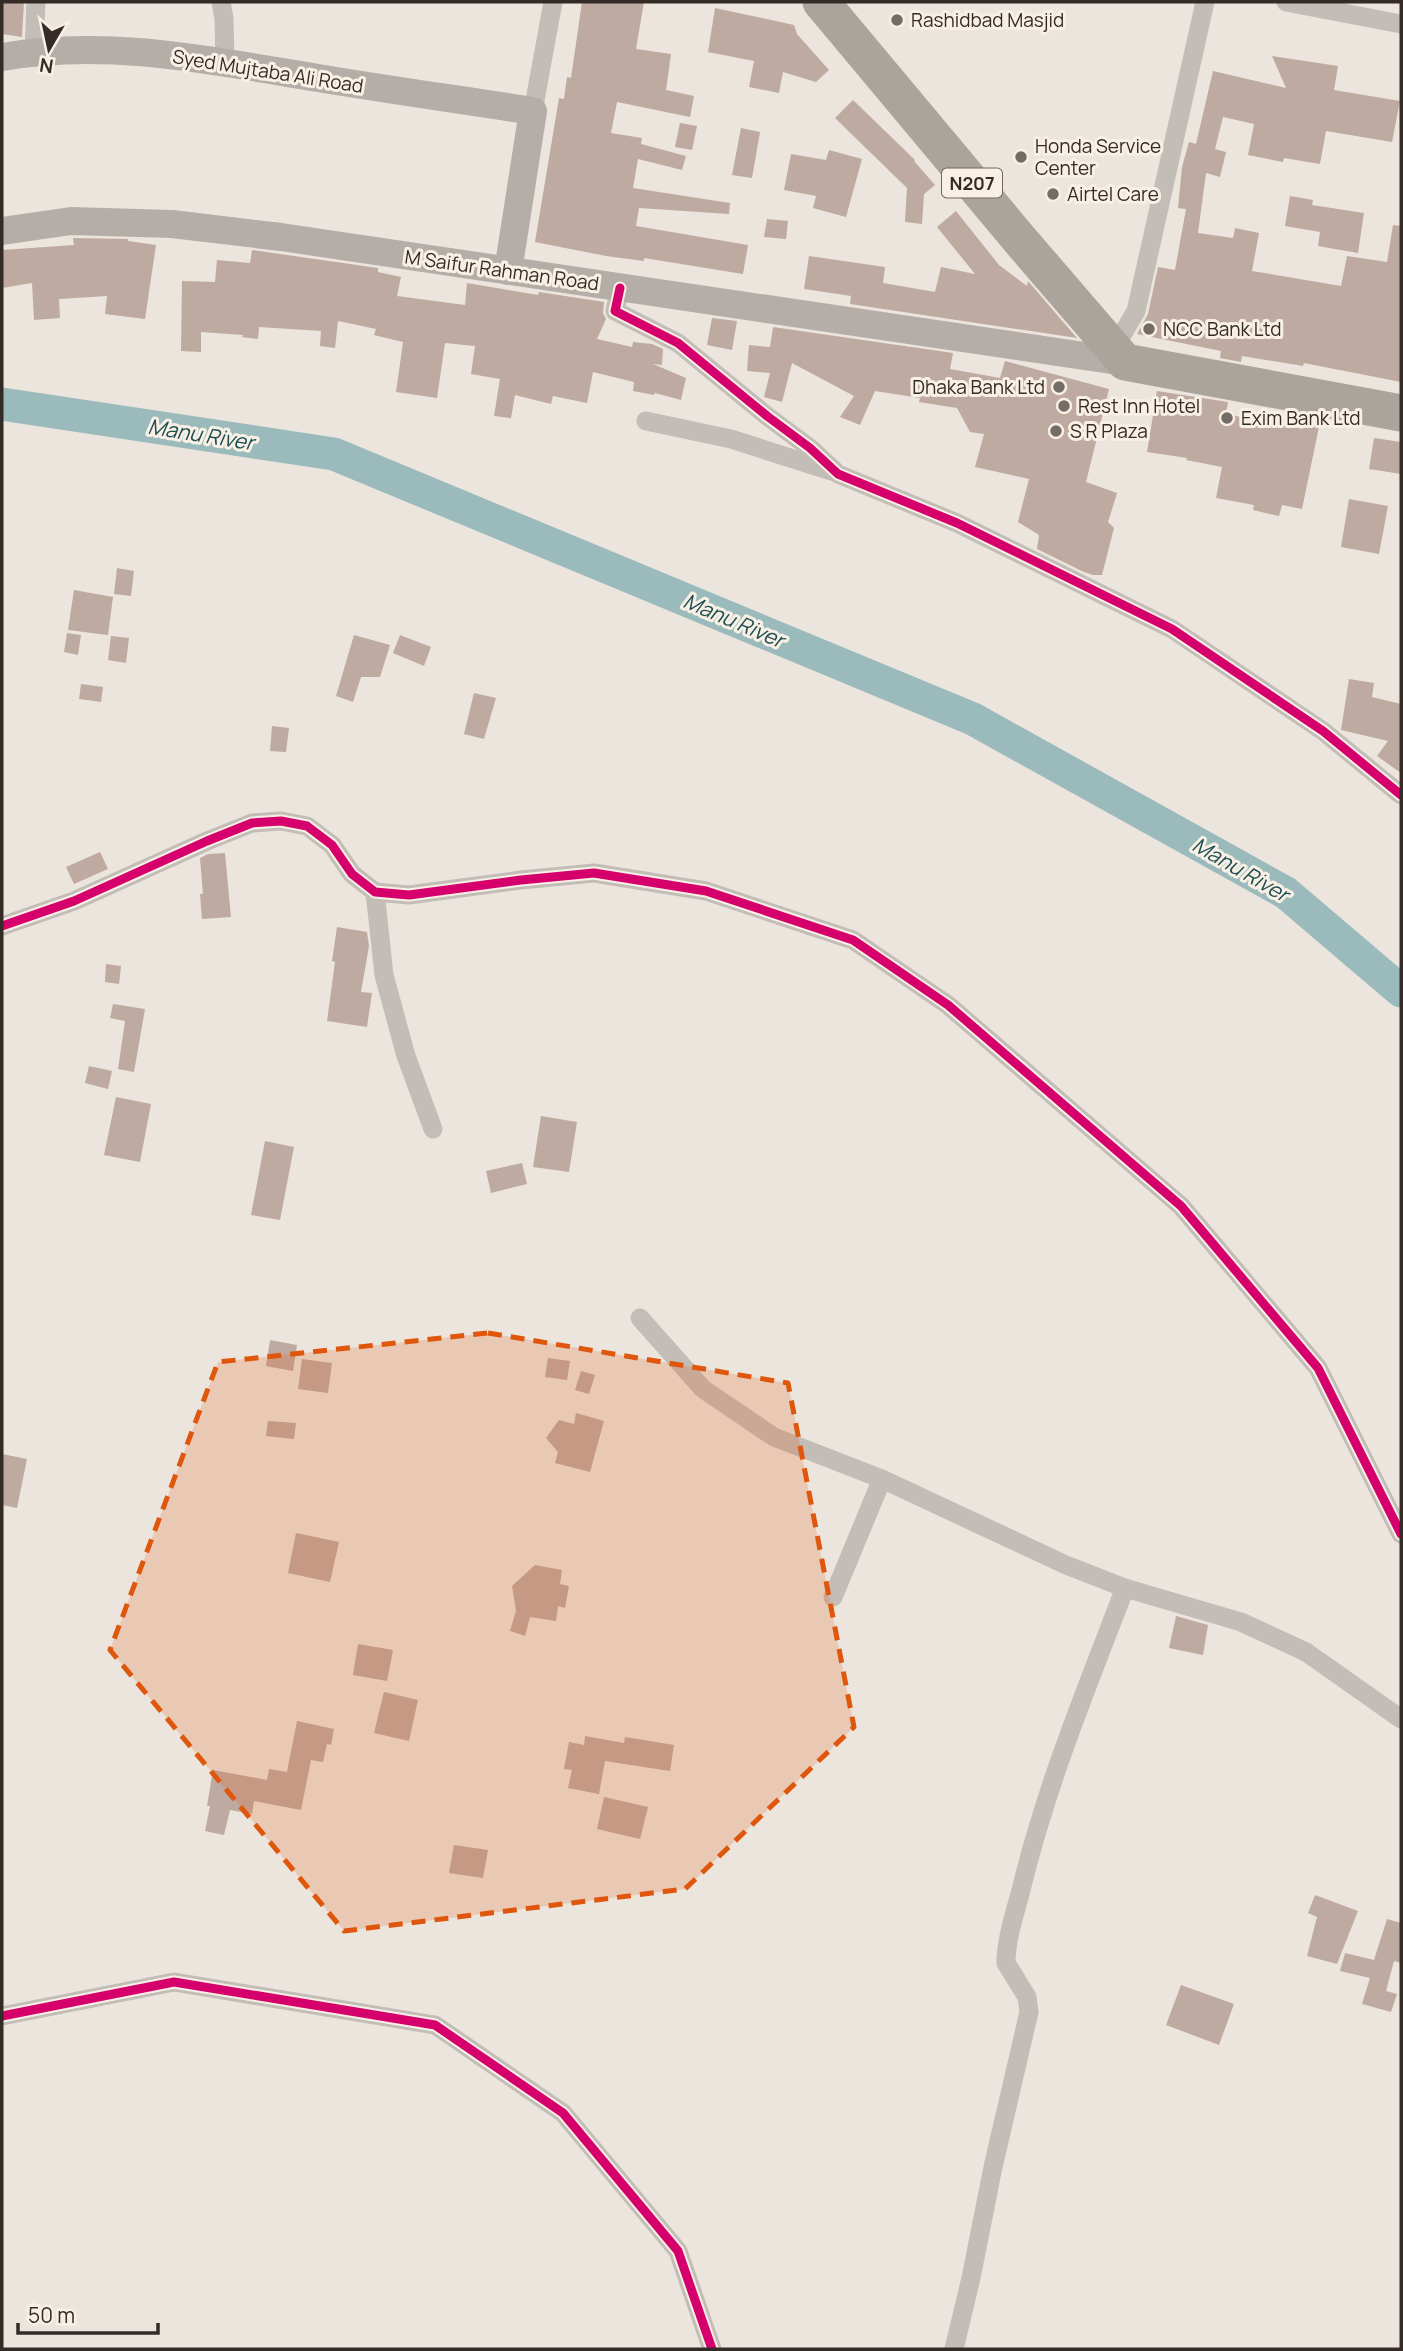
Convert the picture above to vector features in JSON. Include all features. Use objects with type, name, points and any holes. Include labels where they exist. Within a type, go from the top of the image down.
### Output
[{"type":"highway","name":"N207","points":[[821,2],[1020,240],[1120,354]]},
{"type":"highway","points":[[1120,354],[1401,413]]},
{"type":"main road","name":"Syed Mujtaba Ali Road","points":[[2,57],[34,51],[127,51],[225,62],[533,111]]},
{"type":"main road","points":[[508,271],[533,111]]},
{"type":"main road","name":"M Saifur Rahman Road","points":[[2,231],[71,221],[172,224],[281,237],[620,288],[1120,354]]},
{"type":"street","points":[[34,51],[36,2]]},
{"type":"street","points":[[221,2],[225,62]]},
{"type":"street","points":[[533,111],[553,2]]},
{"type":"street","points":[[1120,354],[1136,311],[1205,2]]},
{"type":"street","points":[[1286,2],[1401,24]]},
{"type":"street","points":[[620,288],[615,311],[678,343],[810,448],[838,474]]},
{"type":"street","points":[[646,421],[731,439],[838,474],[957,523],[1172,629],[1323,731],[1401,795]]},
{"type":"street","points":[[2,926],[74,901],[253,823],[281,821],[307,826],[332,845],[352,874],[375,892],[409,895],[594,873],[706,891],[853,940],[948,1005],[1181,1206],[1318,1368],[1401,1534]]},
{"type":"street","points":[[375,892],[384,975],[406,1056],[433,1129]]},
{"type":"street","points":[[640,1318],[703,1389],[774,1437],[882,1479],[1066,1565],[1125,1588],[1241,1622],[1306,1652],[1401,1719]]},
{"type":"street","points":[[833,1597],[882,1479]]},
{"type":"street","points":[[954,2349],[1029,2012],[1027,1997],[1006,1963],[1011,1929],[1035,1838],[1078,1710],[1125,1588]]},
{"type":"street","points":[[2,2017],[174,1982],[435,2025],[563,2113],[678,2251],[712,2349]]},
{"type":"highlighted area","points":[[488,1333],[788,1383],[854,1727],[685,1889],[344,1931],[110,1650],[218,1362]]},
{"type":"building","points":[[2,2],[24,2],[22,37],[2,34]]},
{"type":"building","points":[[582,2],[644,2],[636,49],[671,54],[666,90],[694,96],[690,117],[617,102],[611,133],[642,138],[641,144],[686,156],[682,170],[638,159],[633,188],[730,203],[729,214],[639,208],[636,226],[748,245],[743,274],[644,258],[644,261],[606,256],[535,242],[559,98],[564,99],[567,77],[571,78]]},
{"type":"building","points":[[715,8],[794,25],[797,34],[829,70],[816,82],[783,72],[779,93],[749,87],[754,61],[708,52]]},
{"type":"building","points":[[1272,56],[1338,66],[1334,90],[1400,101],[1392,142],[1326,131],[1320,164],[1284,158],[1283,162],[1248,155],[1254,124],[1223,117],[1215,149],[1226,152],[1220,177],[1206,173],[1198,233],[1233,238],[1235,228],[1259,233],[1252,271],[1341,286],[1347,256],[1387,262],[1393,225],[1401,226],[1401,382],[1304,363],[1303,366],[1242,356],[1241,362],[1220,358],[1221,351],[1137,334],[1148,314],[1158,267],[1175,270],[1186,209],[1178,208],[1182,167],[1189,142],[1196,144],[1213,71],[1286,88]]},
{"type":"building","points":[[853,100],[915,160],[935,185],[924,194],[922,224],[905,222],[907,188],[835,118]]},
{"type":"building","points":[[680,123],[697,126],[692,150],[675,147]]},
{"type":"building","points":[[741,128],[760,132],[752,178],[732,175]]},
{"type":"building","points":[[829,150],[862,159],[846,217],[813,208],[816,196],[784,190],[791,154],[826,160]]},
{"type":"building","points":[[1290,196],[1313,200],[1312,205],[1364,213],[1358,253],[1318,246],[1320,232],[1285,226]]},
{"type":"building","points":[[956,211],[999,265],[1027,286],[1028,281],[1077,338],[850,304],[851,296],[804,289],[809,256],[885,267],[883,283],[935,292],[941,267],[975,274],[937,227]]},
{"type":"building","points":[[767,219],[788,221],[786,239],[764,237]]},
{"type":"building","points":[[73,238],[128,239],[156,245],[145,319],[105,314],[107,296],[59,299],[60,318],[34,320],[32,283],[2,288],[2,250],[74,245]]},
{"type":"building","points":[[252,250],[378,268],[378,272],[401,277],[397,296],[465,305],[467,283],[538,295],[539,292],[604,302],[603,313],[606,319],[597,339],[632,347],[633,342],[652,344],[663,349],[662,365],[653,364],[686,378],[681,400],[633,391],[634,382],[593,372],[587,403],[553,396],[551,404],[515,395],[511,418],[494,416],[500,379],[471,374],[475,346],[445,343],[437,398],[396,392],[403,342],[374,335],[376,329],[338,321],[335,348],[320,346],[321,331],[259,327],[258,339],[242,337],[243,335],[201,332],[201,352],[181,351],[182,281],[215,282],[217,260],[250,263]]},
{"type":"building","points":[[712,318],[737,321],[732,350],[707,345]]},
{"type":"building","points":[[773,327],[953,353],[950,369],[1000,378],[1005,361],[1109,389],[1086,482],[1117,493],[1108,522],[1114,528],[1102,575],[1084,572],[1037,549],[1039,535],[1018,522],[1029,479],[975,467],[984,434],[970,432],[957,408],[919,402],[920,398],[875,391],[860,425],[840,417],[854,396],[792,363],[782,402],[764,397],[770,373],[747,371],[749,345],[770,347]]},
{"type":"building","points":[[1157,391],[1228,402],[1226,414],[1303,429],[1305,419],[1320,422],[1302,509],[1282,505],[1279,516],[1253,510],[1254,505],[1216,498],[1222,467],[1147,452]]},
{"type":"building","points":[[1374,438],[1401,442],[1401,474],[1369,469]]},
{"type":"building","points":[[1349,499],[1388,506],[1379,554],[1341,547]]},
{"type":"building","points":[[117,568],[134,571],[131,596],[114,594]]},
{"type":"building","points":[[74,590],[113,597],[108,635],[68,630]]},
{"type":"building","points":[[67,633],[81,635],[78,655],[64,652]]},
{"type":"building","points":[[354,635],[390,645],[380,677],[361,677],[353,702],[336,696]]},
{"type":"building","points":[[400,635],[431,647],[424,666],[393,653]]},
{"type":"building","points":[[111,636],[129,638],[126,663],[108,660]]},
{"type":"building","points":[[1349,679],[1374,683],[1372,697],[1401,704],[1401,773],[1377,756],[1388,741],[1341,730]]},
{"type":"building","points":[[81,684],[103,687],[101,702],[79,699]]},
{"type":"building","points":[[474,693],[496,698],[484,739],[464,734]]},
{"type":"building","points":[[272,726],[289,728],[286,752],[270,751]]},
{"type":"building","points":[[100,852],[108,869],[74,884],[66,867]]},
{"type":"building","points":[[225,853],[231,917],[202,919],[200,858],[208,854]]},
{"type":"building","points":[[337,927],[367,932],[369,946],[361,992],[372,993],[367,1027],[327,1021]]},
{"type":"building","points":[[106,964],[121,966],[119,984],[105,982]]},
{"type":"building","points":[[113,1004],[145,1009],[134,1072],[118,1069],[125,1021],[110,1018]]},
{"type":"building","points":[[89,1066],[112,1071],[108,1089],[85,1083]]},
{"type":"building","points":[[116,1097],[151,1104],[140,1162],[104,1155]]},
{"type":"building","points":[[541,1116],[577,1122],[569,1172],[533,1167]]},
{"type":"building","points":[[265,1141],[294,1147],[280,1220],[251,1215]]},
{"type":"building","points":[[522,1163],[527,1184],[491,1193],[486,1171]]},
{"type":"building","points":[[270,1340],[297,1345],[293,1371],[266,1366]]},
{"type":"building","points":[[548,1358],[570,1361],[567,1380],[545,1377]]},
{"type":"building","points":[[302,1359],[332,1363],[328,1393],[298,1389]]},
{"type":"building","points":[[581,1371],[595,1375],[589,1394],[575,1390]]},
{"type":"building","points":[[576,1413],[604,1421],[590,1472],[555,1463],[558,1452],[546,1438],[559,1420],[574,1424]]},
{"type":"building","points":[[268,1421],[296,1423],[294,1439],[266,1436]]},
{"type":"building","points":[[2,1454],[27,1459],[17,1508],[2,1505]]},
{"type":"building","points":[[296,1533],[339,1542],[330,1582],[288,1573]]},
{"type":"building","points":[[535,1565],[562,1570],[560,1584],[569,1586],[565,1608],[558,1606],[556,1621],[530,1617],[525,1636],[510,1631],[516,1611],[512,1586]]},
{"type":"building","points":[[1176,1616],[1208,1625],[1203,1655],[1169,1648]]},
{"type":"building","points":[[358,1644],[393,1650],[387,1681],[353,1675]]},
{"type":"building","points":[[384,1692],[418,1700],[409,1741],[374,1733]]},
{"type":"building","points":[[297,1721],[334,1729],[331,1745],[327,1744],[323,1762],[311,1760],[301,1810],[254,1801],[252,1814],[230,1810],[224,1835],[205,1831],[213,1770],[267,1780],[269,1769],[287,1772]]},
{"type":"building","points":[[585,1736],[624,1743],[625,1737],[674,1745],[670,1771],[605,1761],[599,1794],[568,1788],[572,1770],[564,1769],[569,1742],[584,1745]]},
{"type":"building","points":[[604,1797],[648,1807],[640,1839],[597,1829]]},
{"type":"building","points":[[454,1845],[488,1850],[483,1878],[449,1873]]},
{"type":"building","points":[[1315,1895],[1358,1911],[1337,1964],[1307,1956],[1317,1917],[1308,1913]]},
{"type":"building","points":[[1387,1919],[1401,1923],[1401,1963],[1394,1961],[1386,1991],[1397,1994],[1391,2012],[1362,2004],[1370,1978],[1340,1971],[1345,1953],[1374,1960]]},
{"type":"building","points":[[1181,1985],[1234,2004],[1219,2045],[1166,2025]]},
{"type":"waterway","name":"Manu River","points":[[2,404],[334,454],[973,719],[1286,893],[1401,991]]},
{"type":"cycle path","points":[[620,288],[615,311],[678,343],[810,448],[838,474],[957,523],[1172,629],[1323,731],[1401,795]]},
{"type":"cycle path","points":[[2,926],[74,901],[252,823],[281,821],[307,826],[332,845],[352,874],[375,892],[409,895],[594,873],[706,891],[853,940],[948,1005],[1181,1206],[1318,1368],[1401,1534]]},
{"type":"cycle path","points":[[2,2016],[174,1982],[435,2025],[563,2113],[678,2251],[712,2349]]},
{"type":"place","name":"Rashidbad Masjid","points":[[897,20]]},
{"type":"place","name":"Honda Service Center","points":[[1021,157]]},
{"type":"place","name":"Airtel Care","points":[[1053,194]]},
{"type":"place","name":"NCC Bank Ltd","points":[[1149,329]]},
{"type":"place","name":"Dhaka Bank Ltd","points":[[1059,387]]},
{"type":"place","name":"Rest Inn Hotel","points":[[1064,406]]},
{"type":"place","name":"Exim Bank Ltd","points":[[1227,418]]},
{"type":"place","name":"S R Plaza","points":[[1056,431]]}]
